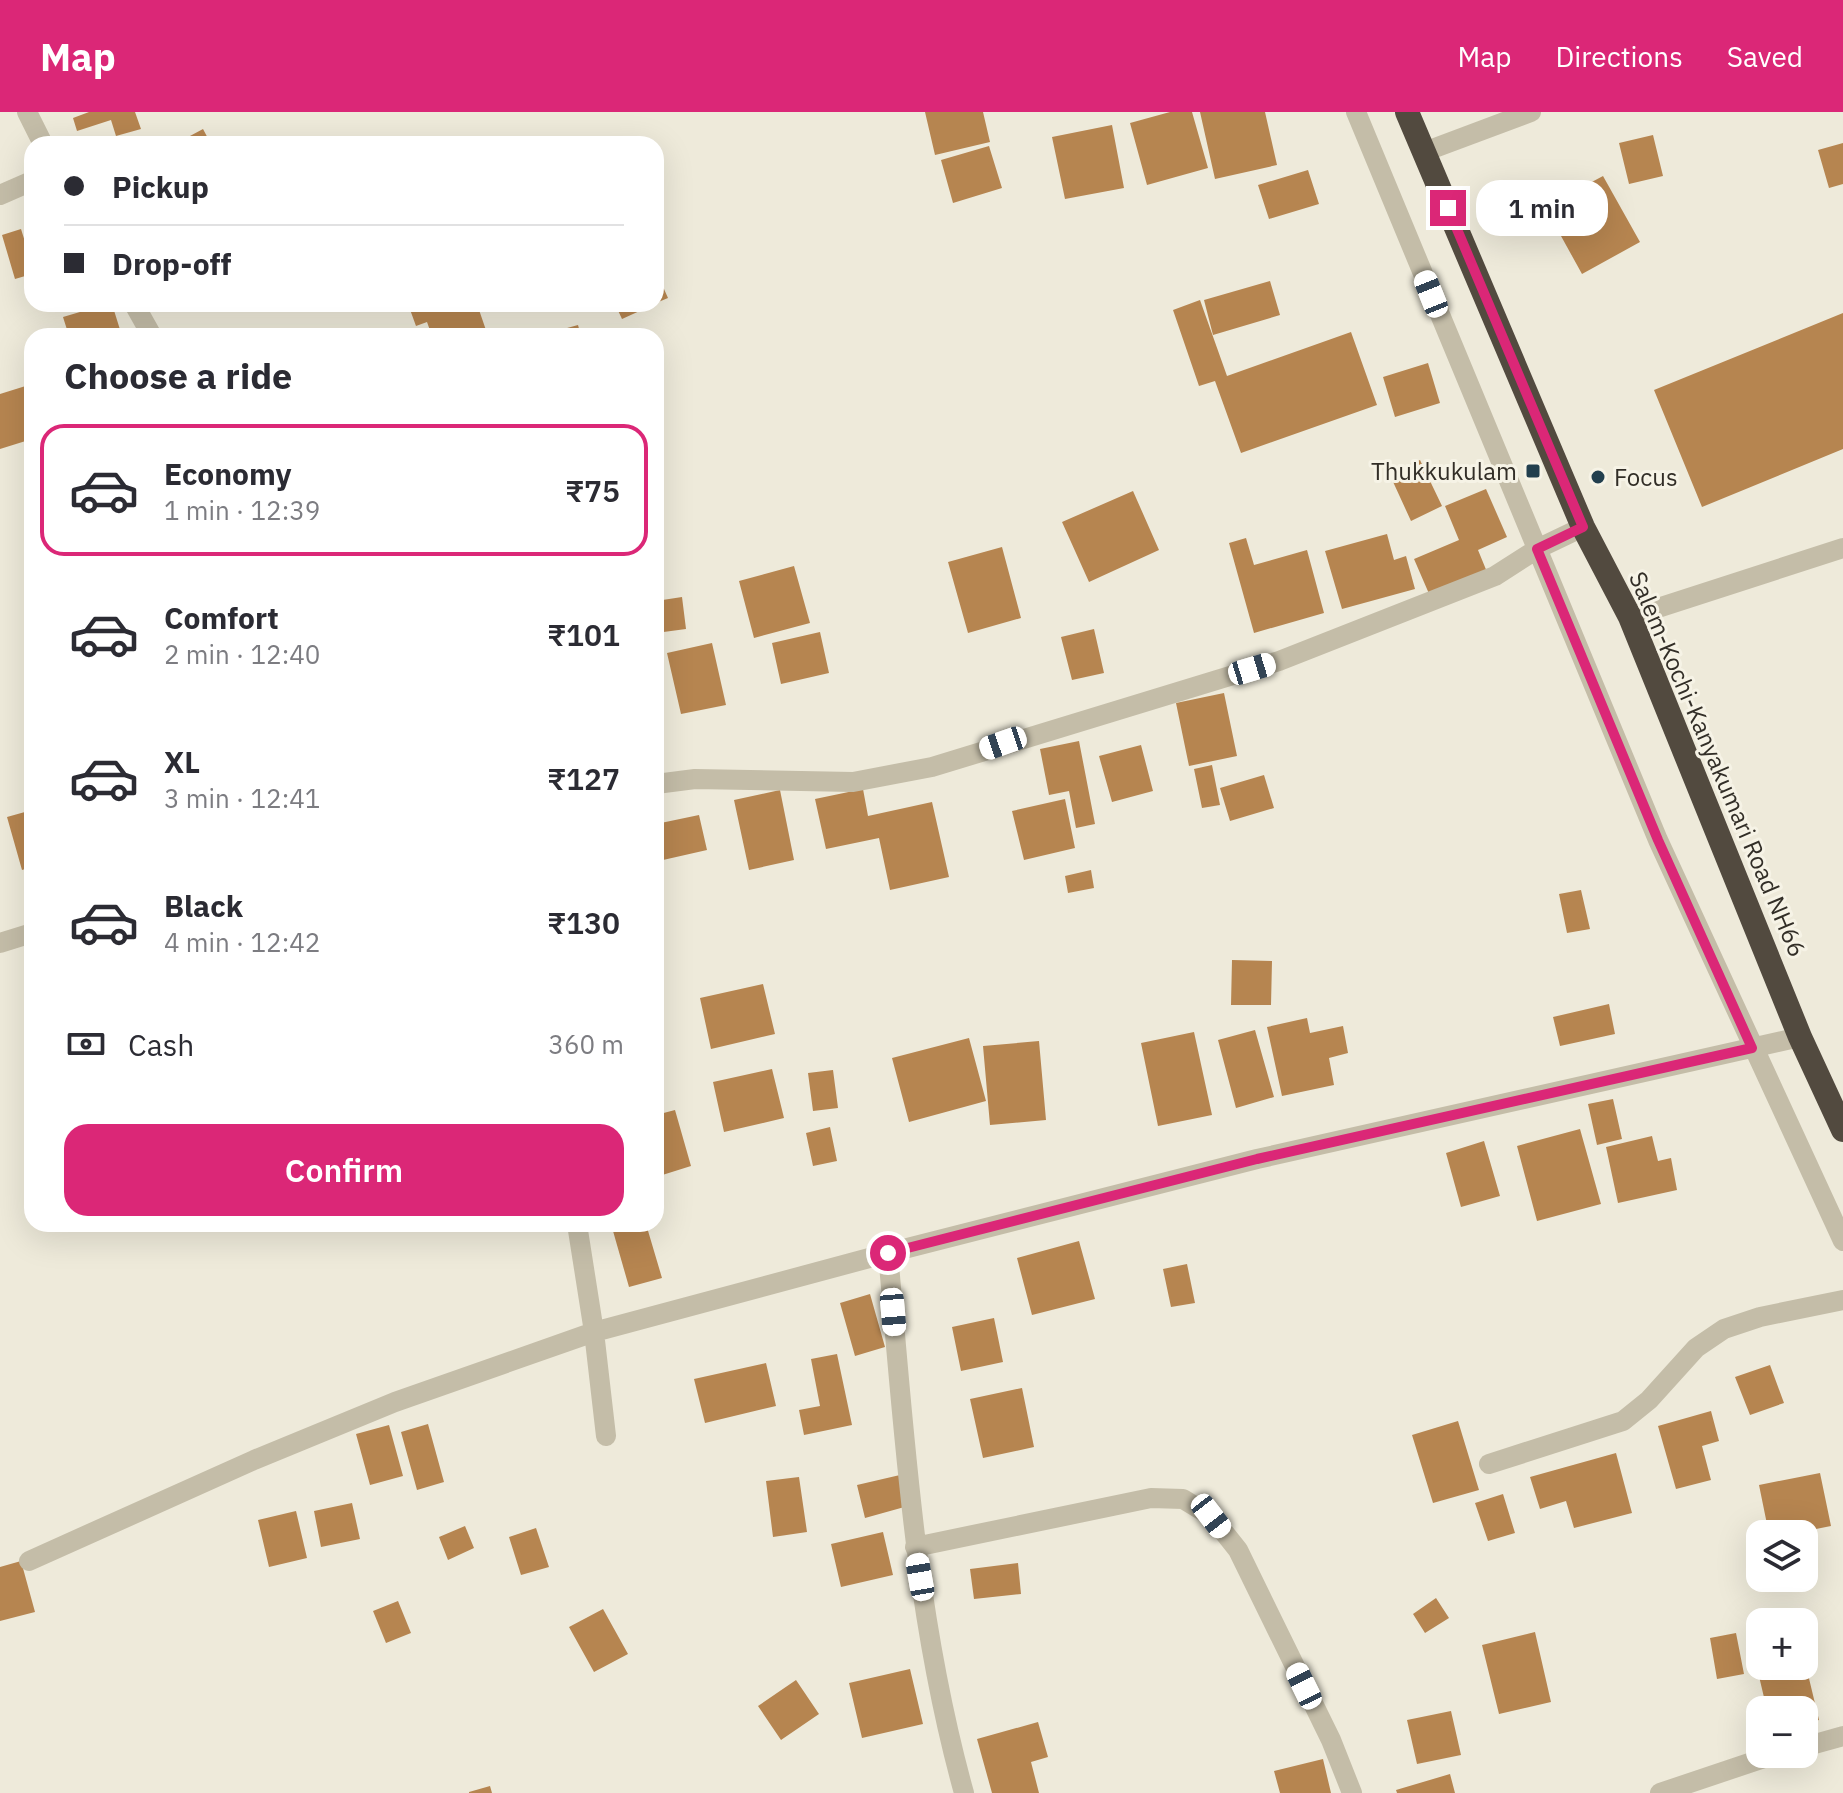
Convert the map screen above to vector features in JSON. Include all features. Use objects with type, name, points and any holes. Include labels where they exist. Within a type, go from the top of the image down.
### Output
[{"type":"highway","name":"Salem-Kochi-Kanyakumari Road NH66","points":[[1407,112],[1583,527],[1630,617],[1800,1037],[1843,1130]]},
{"type":"street","points":[[27,112],[39,136]]},
{"type":"street","points":[[1356,112],[1658,840],[1843,1241]]},
{"type":"street","points":[[1424,152],[1531,112]]},
{"type":"street","points":[[0,195],[24,184]]},
{"type":"street","points":[[664,783],[695,779],[853,782],[932,767],[1279,661],[1495,576],[1537,549],[1583,527]]},
{"type":"street","points":[[1630,617],[1843,548]]},
{"type":"street","points":[[0,943],[24,936]]},
{"type":"street","points":[[29,1561],[254,1460],[395,1402],[594,1332],[1257,1159],[1800,1037]]},
{"type":"street","points":[[578,1232],[606,1436]]},
{"type":"street","points":[[888,1253],[915,1547],[946,1727],[964,1793]]},
{"type":"street","points":[[1489,1464],[1623,1421],[1649,1400],[1696,1348],[1724,1329],[1760,1317],[1843,1300]]},
{"type":"street","points":[[915,1547],[1151,1498],[1183,1499],[1211,1516],[1238,1550],[1331,1740],[1352,1793]]},
{"type":"street","points":[[1818,1743],[1843,1736]]},
{"type":"street","points":[[1660,1793],[1746,1764]]},
{"type":"building","points":[[89,112],[135,112],[141,129],[116,136],[111,120],[77,131],[73,118]]},
{"type":"building","points":[[925,112],[983,112],[990,142],[935,155]]},
{"type":"building","points":[[1170,112],[1192,112],[1208,168],[1147,185],[1130,123]]},
{"type":"building","points":[[1200,112],[1265,112],[1277,165],[1215,179]]},
{"type":"building","points":[[1112,125],[1124,188],[1065,199],[1052,137]]},
{"type":"building","points":[[203,129],[207,136],[190,136]]},
{"type":"building","points":[[1653,135],[1663,176],[1629,184],[1619,143]]},
{"type":"building","points":[[1843,143],[1843,184],[1829,188],[1818,150]]},
{"type":"building","points":[[989,146],[1002,188],[953,203],[941,160]]},
{"type":"building","points":[[1308,170],[1319,204],[1269,219],[1258,185]]},
{"type":"building","points":[[1603,176],[1640,242],[1582,274],[1545,207]]},
{"type":"building","points":[[21,229],[24,276],[15,279],[2,235]]},
{"type":"building","points":[[1270,281],[1280,315],[1213,335],[1204,300]]},
{"type":"building","points":[[1200,300],[1227,376],[1351,332],[1377,405],[1241,453],[1215,381],[1199,386],[1173,310]]},
{"type":"building","points":[[80,312],[114,312],[120,328],[66,328],[63,317]]},
{"type":"building","points":[[411,312],[480,312],[485,328],[429,328],[427,322],[416,326]]},
{"type":"building","points":[[619,312],[637,312],[622,319]]},
{"type":"building","points":[[1843,313],[1843,449],[1702,507],[1654,390]]},
{"type":"building","points":[[1428,363],[1440,403],[1395,417],[1383,377]]},
{"type":"building","points":[[24,386],[24,442],[0,449],[0,394]]},
{"type":"building","points":[[1420,460],[1442,506],[1411,521],[1389,473]]},
{"type":"building","points":[[1486,489],[1507,537],[1478,550],[1487,572],[1430,596],[1414,559],[1459,540],[1445,506]]},
{"type":"building","points":[[1133,491],[1159,550],[1089,582],[1062,522]]},
{"type":"building","points":[[1387,534],[1394,560],[1406,556],[1415,589],[1342,609],[1325,551]]},
{"type":"building","points":[[1246,538],[1254,565],[1307,550],[1324,613],[1254,633],[1229,543]]},
{"type":"building","points":[[1002,547],[1021,618],[968,633],[948,562]]},
{"type":"building","points":[[794,566],[810,623],[754,638],[739,581]]},
{"type":"building","points":[[682,597],[686,629],[664,632],[664,600]]},
{"type":"building","points":[[1094,629],[1104,673],[1072,680],[1061,637]]},
{"type":"building","points":[[820,632],[829,673],[781,684],[772,643]]},
{"type":"building","points":[[712,643],[726,705],[681,714],[667,653]]},
{"type":"building","points":[[1224,693],[1237,756],[1189,766],[1176,703]]},
{"type":"building","points":[[1079,741],[1095,824],[1076,828],[1069,791],[1049,795],[1040,749]]},
{"type":"building","points":[[1141,745],[1153,791],[1112,802],[1099,756]]},
{"type":"building","points":[[1212,765],[1220,805],[1202,808],[1194,769]]},
{"type":"building","points":[[1264,775],[1274,808],[1230,821],[1220,788]]},
{"type":"building","points":[[863,789],[868,816],[932,802],[949,877],[890,890],[879,838],[826,849],[815,799]]},
{"type":"building","points":[[780,790],[794,860],[749,870],[734,800]]},
{"type":"building","points":[[1065,799],[1075,848],[1024,860],[1012,811]]},
{"type":"building","points":[[24,812],[24,869],[22,870],[7,817]]},
{"type":"building","points":[[699,815],[707,850],[664,860],[664,822]]},
{"type":"building","points":[[1091,870],[1094,888],[1068,893],[1065,876]]},
{"type":"building","points":[[1581,890],[1590,929],[1567,933],[1559,894]]},
{"type":"building","points":[[1232,960],[1272,961],[1271,1005],[1231,1005]]},
{"type":"building","points":[[763,984],[775,1034],[711,1049],[700,998]]},
{"type":"building","points":[[1609,1004],[1615,1034],[1560,1046],[1553,1017]]},
{"type":"building","points":[[1307,1018],[1310,1033],[1343,1026],[1348,1053],[1329,1058],[1334,1085],[1282,1096],[1267,1027]]},
{"type":"building","points":[[1255,1030],[1274,1097],[1236,1108],[1218,1040]]},
{"type":"building","points":[[1194,1032],[1212,1115],[1158,1126],[1141,1043]]},
{"type":"building","points":[[969,1038],[986,1101],[909,1122],[892,1058]]},
{"type":"building","points":[[1039,1041],[1046,1120],[990,1125],[983,1046]]},
{"type":"building","points":[[772,1069],[784,1118],[724,1132],[713,1082]]},
{"type":"building","points":[[833,1070],[838,1108],[813,1111],[808,1073]]},
{"type":"building","points":[[1613,1099],[1622,1139],[1597,1145],[1588,1104]]},
{"type":"building","points":[[675,1110],[691,1166],[664,1174],[664,1113]]},
{"type":"building","points":[[830,1127],[837,1161],[813,1166],[806,1133]]},
{"type":"building","points":[[1580,1129],[1601,1204],[1537,1221],[1517,1146]]},
{"type":"building","points":[[1652,1136],[1658,1161],[1671,1158],[1677,1190],[1618,1203],[1606,1147]]},
{"type":"building","points":[[1484,1141],[1500,1196],[1461,1207],[1446,1153]]},
{"type":"building","points":[[613,1232],[648,1232],[662,1278],[629,1287]]},
{"type":"building","points":[[1079,1241],[1095,1299],[1032,1315],[1017,1258]]},
{"type":"building","points":[[1187,1264],[1195,1303],[1171,1307],[1163,1269]]},
{"type":"building","points":[[870,1294],[885,1347],[855,1356],[840,1303]]},
{"type":"building","points":[[994,1318],[1003,1362],[961,1371],[952,1327]]},
{"type":"building","points":[[837,1354],[852,1425],[804,1435],[799,1410],[820,1406],[811,1359]]},
{"type":"building","points":[[766,1363],[776,1406],[705,1423],[694,1379]]},
{"type":"building","points":[[1770,1365],[1784,1403],[1750,1415],[1735,1377]]},
{"type":"building","points":[[1022,1388],[1034,1447],[983,1458],[970,1399]]},
{"type":"building","points":[[1711,1411],[1719,1441],[1702,1446],[1711,1480],[1676,1489],[1658,1426]]},
{"type":"building","points":[[1458,1421],[1479,1490],[1433,1503],[1412,1435]]},
{"type":"building","points":[[428,1424],[444,1482],[417,1490],[401,1432]]},
{"type":"building","points":[[389,1425],[403,1476],[370,1485],[356,1434]]},
{"type":"building","points":[[1616,1453],[1632,1513],[1574,1528],[1566,1501],[1540,1509],[1530,1477]]},
{"type":"building","points":[[1820,1473],[1831,1526],[1818,1529],[1818,1520],[1766,1520],[1759,1485]]},
{"type":"building","points":[[900,1475],[908,1506],[865,1518],[857,1485]]},
{"type":"building","points":[[799,1477],[807,1532],[773,1537],[766,1481]]},
{"type":"building","points":[[1503,1494],[1515,1533],[1488,1541],[1475,1503]]},
{"type":"building","points":[[352,1503],[360,1539],[321,1547],[314,1511]]},
{"type":"building","points":[[296,1511],[307,1558],[269,1567],[258,1520]]},
{"type":"building","points":[[465,1526],[474,1548],[448,1560],[439,1537]]},
{"type":"building","points":[[536,1528],[549,1567],[521,1575],[509,1537]]},
{"type":"building","points":[[883,1532],[893,1575],[841,1587],[831,1544]]},
{"type":"building","points":[[21,1561],[35,1612],[0,1621],[0,1567]]},
{"type":"building","points":[[1018,1563],[1021,1594],[974,1599],[970,1569]]},
{"type":"building","points":[[1436,1598],[1449,1618],[1425,1633],[1413,1614]]},
{"type":"building","points":[[398,1601],[411,1633],[386,1643],[373,1611]]},
{"type":"building","points":[[603,1609],[628,1654],[594,1672],[569,1627]]},
{"type":"building","points":[[1535,1632],[1551,1702],[1499,1714],[1482,1645]]},
{"type":"building","points":[[1736,1633],[1744,1674],[1717,1679],[1710,1638]]},
{"type":"building","points":[[910,1669],[923,1724],[862,1738],[849,1683]]},
{"type":"building","points":[[796,1680],[819,1714],[781,1740],[758,1706]]},
{"type":"building","points":[[1760,1680],[1809,1680],[1813,1696],[1764,1696]]},
{"type":"building","points":[[1451,1711],[1461,1755],[1417,1764],[1407,1720]]},
{"type":"building","points":[[1038,1722],[1048,1757],[1031,1762],[1039,1793],[992,1793],[977,1739]]},
{"type":"building","points":[[1323,1759],[1331,1793],[1280,1793],[1274,1771]]},
{"type":"building","points":[[1450,1774],[1455,1793],[1397,1793],[1396,1790]]},
{"type":"building","points":[[490,1786],[492,1793],[469,1793],[469,1792]]},
{"type":"place","name":"Thukkukulam","points":[[1533,471]]},
{"type":"place","name":"Focus","points":[[1598,477]]},
{"type":"route","points":[[888,1253],[1257,1159],[1752,1048],[1658,840],[1537,549],[1583,527],[1448,208]]}]
